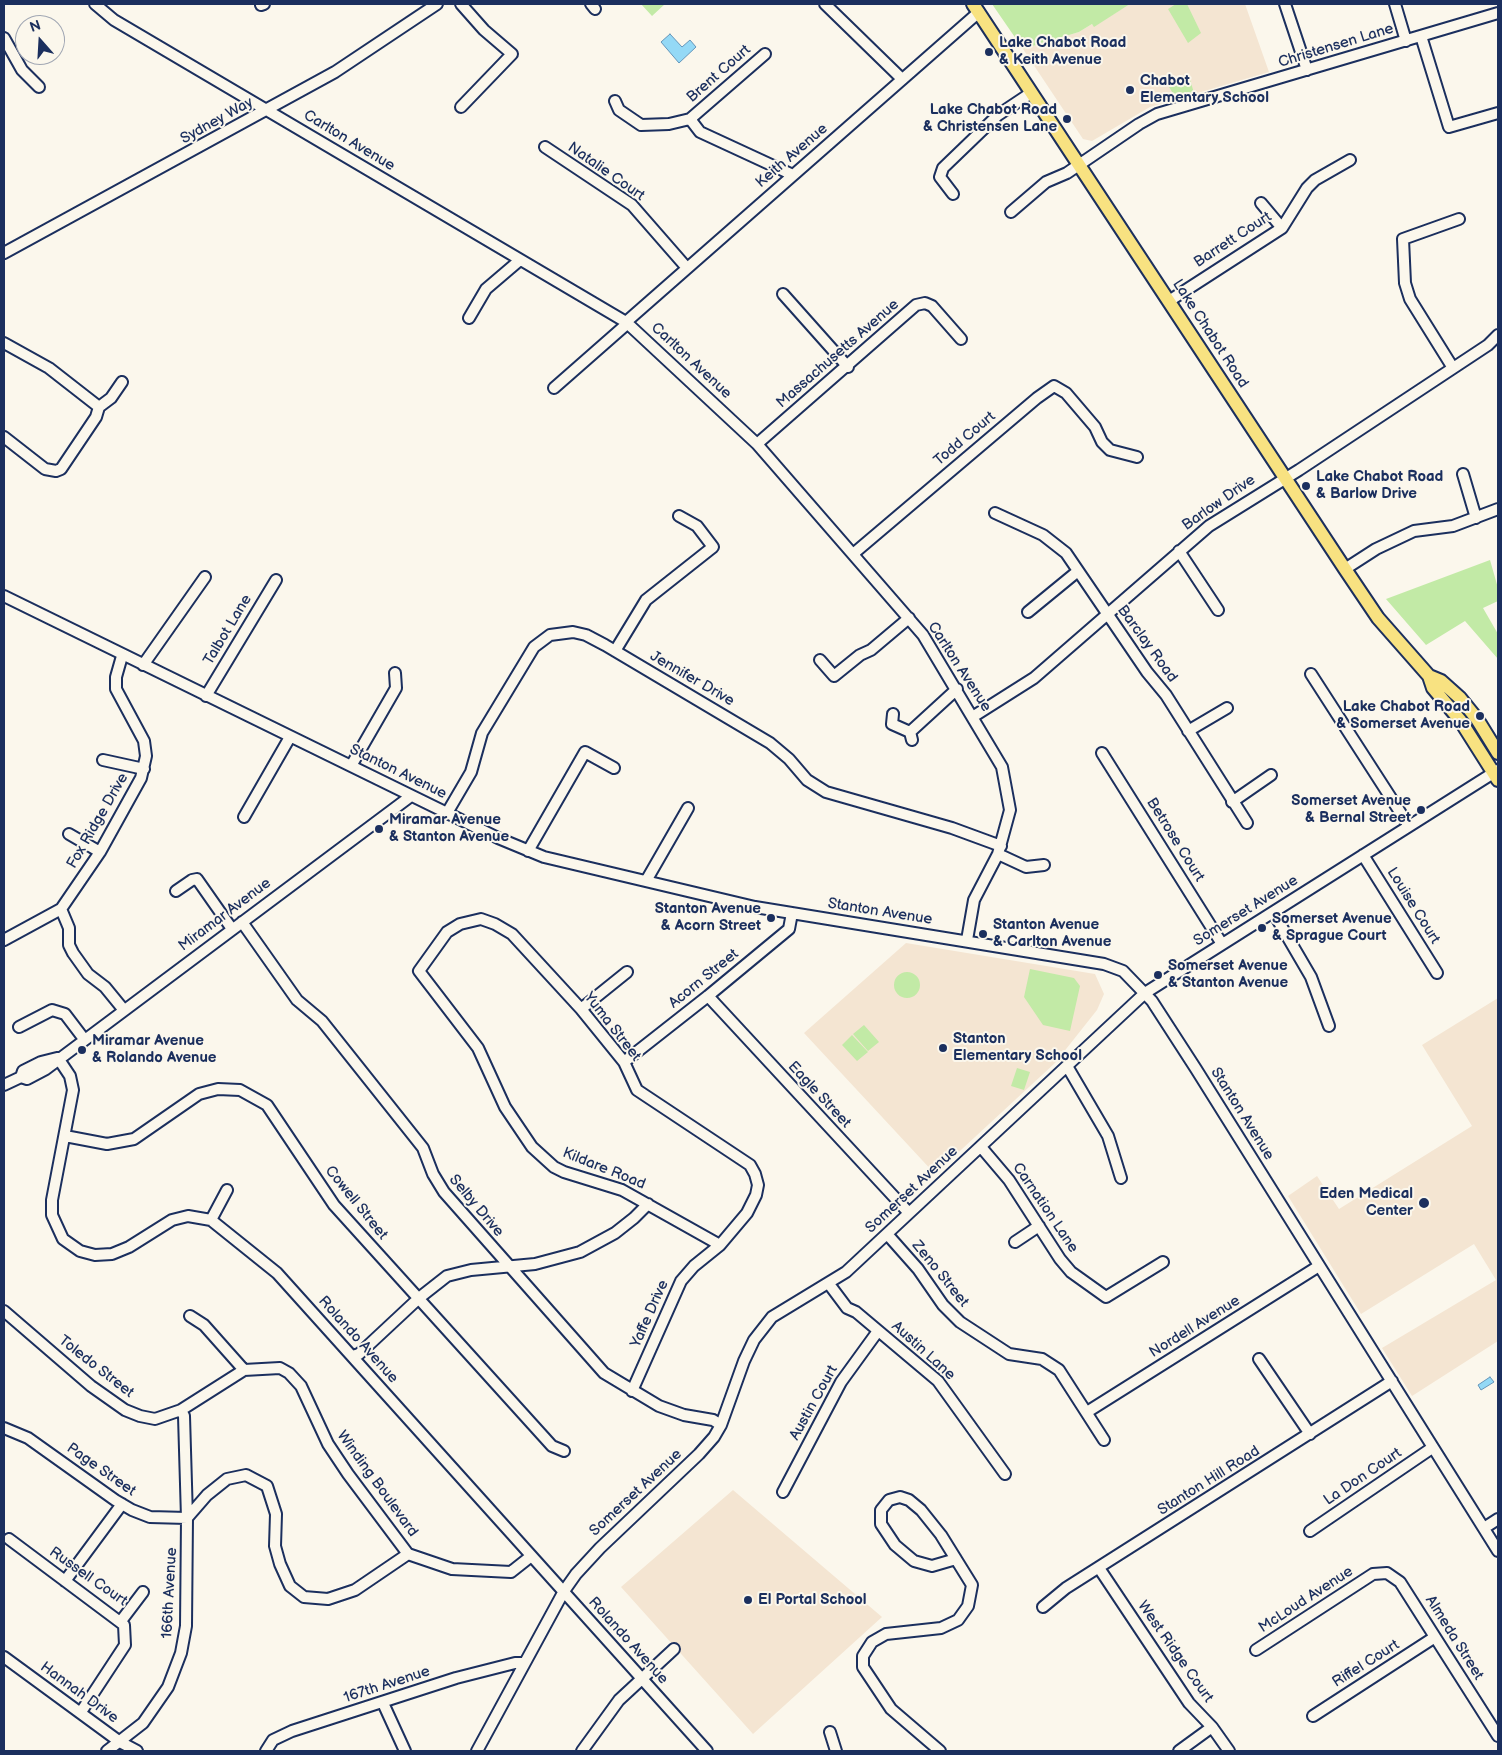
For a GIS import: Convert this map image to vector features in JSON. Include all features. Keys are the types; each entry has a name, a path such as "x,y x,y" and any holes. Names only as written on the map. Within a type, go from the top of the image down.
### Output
{"main road":[{"name":"Lake Chabot Road","path":"976,8 1378,618 1429,676 1434,688 1460,720 1497,774"},
{"name":"Lake Chabot Road","path":"1429,676 1441,681 1460,698 1482,726 1498,754"}],"street":[{"name":"Carlton Avenue","path":"94,4 114,20 627,322 757,444 923,635 974,716 1002,767 1010,810 1000,850 974,900 967,940"},
{"name":"Sydney Way","path":"4,253 267,110 375,47 437,4"},
{"path":"461,4 484,30 512,54 461,106"},
{"path":"824,4 902,79"},
{"path":"1285,4 1307,70"},
{"path":"1395,4 1406,40"},
{"name":"Keith Avenue","path":"554,388 902,79 976,8"},
{"name":"Christensen Lane","path":"1011,212 1046,182 1067,172 1157,114 1498,13"},
{"path":"1421,36 1449,127 1498,113"},
{"path":"4,38 22,70 39,87"},
{"name":"Brent Court","path":"615,101 619,110 641,125 670,124 690,119 765,54"},
{"path":"953,194 940,177 943,168 998,115 1032,93"},
{"path":"690,119 700,132 793,175"},
{"name":"Natalie Court","path":"545,147 632,205 687,268"},
{"name":"Barrett Court","path":"1169,301 1282,228 1311,184 1325,173 1350,160"},
{"path":"1261,204 1282,228"},
{"path":"1453,368 1410,299 1405,283 1403,239 1459,219"},
{"path":"469,318 486,289 520,260"},
{"path":"783,294 848,367"},
{"name":"Massachusetts Avenue","path":"757,444 848,367 916,305 925,303 932,306 961,339"},
{"name":"Barlow Drive","path":"974,716 1034,678 1209,526 1488,345 1498,335"},
{"path":"4,343 49,368 99,407"},
{"path":"4,437 45,469 56,471 66,465 96,417 99,407 111,398 122,382"},
{"name":"Todd Court","path":"853,554 1037,398 1054,386 1066,393 1095,427 1102,442 1110,450 1136,457"},
{"path":"1463,474 1476,518"},
{"path":"1345,569 1376,549 1414,531 1453,526 1498,509"},
{"name":"Barclay Road","path":"994,512 1043,535 1066,553 1147,672 1166,695 1247,823"},
{"path":"615,651 646,600 712,547 697,526 679,516"},
{"path":"1179,551 1218,610"},
{"path":"1028,612 1078,571"},
{"path":"143,665 206,577"},
{"name":"Talbot Lane","path":"206,696 276,580"},
{"name":"Stanton Avenue","path":"4,596 122,656 528,851 646,882 792,913 967,940 1113,966 1123,971 1145,993 1196,1069 1498,1551"},
{"path":"820,660 834,676 860,655 871,650 909,618"},
{"name":"Jennifer Drive","path":"448,813 471,772 482,734 539,642 556,633 573,632 586,635 615,651 770,743 807,780 826,792 952,828 1000,850 1026,867 1044,864"},
{"name":"Fox Ridge Drive","path":"4,940 61,909 100,852 138,786 146,756 144,741 116,689 116,677 122,656"},
{"path":"351,766 396,688 395,673"},
{"path":"1311,674 1409,826"},
{"path":"893,714 892,724 911,736 957,690"},
{"path":"1188,731 1227,708"},
{"path":"244,817 290,737"},
{"path":"528,851 585,752 614,768"},
{"name":"Betrose Court","path":"1102,753 1222,944"},
{"path":"103,760 144,769"},
{"name":"Somerset Avenue","path":"477,1751 524,1663 576,1574 600,1548 699,1454 721,1425 744,1361 761,1329 778,1312 829,1284 846,1272 1145,993 1362,855 1497,774"},
{"path":"1232,802 1271,775"},
{"name":"Miramar Avenue","path":"4,1085 21,1077 27,1079 46,1069 58,1058 411,796"},
{"path":"646,882 688,808"},
{"path":"69,834 100,852"},
{"name":"Louise Court","path":"1362,855 1437,973"},
{"path":"176,891 192,880 198,879 232,929"},
{"path":"61,909 69,928 69,945 73,953 88,974 105,987 123,1010"},
{"path":"1273,912 1311,977 1329,1026"},
{"name":"Acorn Street","path":"624,1062 708,996 788,929 792,913"},
{"name":"Yuma Street","path":"419,971 447,932 460,924 481,919 495,924 512,934 580,1009 624,1062 637,1090 750,1165 758,1185 756,1195 747,1213"},
{"name":"Selby Drive","path":"242,922 297,1000 322,1021 422,1148 432,1174 444,1192 604,1372 632,1391 672,1412 713,1420 721,1425"},
{"name":"Kildare Road","path":"419,971 478,1048 505,1107 540,1156 564,1172 622,1190 720,1245"},
{"path":"580,1009 627,972"},
{"name":"Eagle Street","path":"708,996 909,1213"},
{"path":"19,1027 52,1010 65,1014 84,1039"},
{"path":"58,1058 70,1076 73,1090 52,1200 52,1215 63,1239 80,1251 95,1255 112,1254 129,1247 172,1220 188,1216 211,1220 227,1190"},
{"path":"1067,1066 1108,1136 1121,1178"},
{"name":"Cowell Street","path":"65,1136 108,1144 134,1139 199,1094 218,1089 240,1090 267,1105 334,1205 552,1446 564,1451"},
{"name":"Carnation Lane","path":"980,1147 1009,1180 1065,1265 1106,1297 1163,1262"},
{"path":"352,1356 359,1354 419,1298 452,1273 535,1264 580,1252 616,1233 648,1204"},
{"name":"Yaffe Drive","path":"632,1391 681,1282 694,1266 720,1245 747,1213"},
{"name":"Rolando Avenue","path":"211,1220 277,1273 530,1557 564,1592 707,1751"},
{"path":"1014,1242 1039,1226"},
{"name":"Zeno Street","path":"887,1234 918,1268 943,1305 971,1331 1010,1354 1042,1359 1064,1375 1104,1440"},
{"name":"Nordell Avenue","path":"1087,1412 1319,1266"},
{"name":"Austin Lane","path":"829,1284 843,1304 938,1380 1005,1474"},
{"name":"Toledo Street","path":"4,1311 91,1386 125,1410 155,1419 180,1410"},
{"path":"190,1316 204,1325 244,1370"},
{"name":"Austin Court","path":"782,1492 841,1382 878,1331"},
{"path":"1259,1359 1310,1434"},
{"name":"Winding Boulevard","path":"180,1410 244,1370 280,1368 296,1379 328,1444 408,1554 452,1568 511,1572 530,1557"},
{"name":"Stanton Hill Road","path":"1043,1608 1066,1588 1392,1381"},
{"name":"166th Avenue","path":"107,1751 142,1723 168,1687 181,1653 186,1626 187,1518 184,1416 180,1410"},
{"name":"Page Street","path":"4,1428 28,1438 122,1504 150,1517 187,1518"},
{"name":"La Don Court","path":"1310,1531 1432,1448"},
{"path":"187,1518 207,1495 227,1479 246,1475 267,1486 276,1514 275,1546 280,1564 290,1586 304,1597 328,1599 355,1590 408,1554"},
{"path":"933,1749 891,1709 863,1667 863,1656 872,1642 886,1634 941,1628 958,1620 968,1606 972,1584 941,1535 921,1510 909,1500 900,1497 889,1500 881,1510 881,1524 895,1545 914,1561 932,1566 956,1559"},
{"path":"65,1581 122,1504"},
{"path":"1484,1528 1498,1519"},
{"name":"Russell Court","path":"9,1539 121,1621 143,1592"},
{"name":"West Ridge Court","path":"1100,1568 1189,1703 1212,1727 1229,1751"},
{"name":"Almeda Street","path":"1372,1574 1387,1573 1400,1582 1498,1736"},
{"name":"McLoud Avenue","path":"1256,1650 1372,1574"},
{"path":"81,1712 125,1645 126,1634 121,1621"},
{"name":"Riffel Court","path":"1313,1716 1435,1637"},
{"path":"582,1751 610,1711 674,1649"},
{"name":"Hannah Drive","path":"4,1656 120,1742 138,1751"},
{"name":"167th Avenue","path":"266,1751 272,1740 292,1731 456,1678 515,1662 524,1663"},
{"path":"383,1703 405,1751"},
{"path":"1178,1751 1212,1727"},
{"path":"830,1732 836,1751"}],"shaded area":[{"name":"Chabot Elementary School","path":"1130,4 1245,4 1269,72 1150,107 1092,141 1083,139 1023,49 1079,32 1092,24 1094,26"},
{"name":"Stanton Elementary School","path":"906,943 1095,974 1104,994 1097,1010 1055,1063 935,1174 804,1033"},
{"name":"Eden Medical Center","path":"1498,998 1498,1341 1412,1396 1382,1348 1496,1280 1474,1244 1361,1314 1288,1196 1317,1176 1339,1209 1472,1126 1422,1045"},
{"name":"El Portal School","path":"733,1490 882,1617 753,1734 621,1587"}],"green space":[{"path":"641,4 665,4 652,16"},
{"path":"992,4 1130,4 1094,27 1092,24 1079,32 1023,49"},
{"path":"1176,4 1187,4 1201,33 1188,43 1168,9"},
{"path":"1189,76 1194,93 1176,98 1169,87"},
{"path":"1490,560 1498,588 1498,601 1483,608 1498,634 1498,659 1465,621 1426,645 1386,599"},
{"path":"1030,969 1074,978 1080,986 1070,1031 1043,1025 1024,997"},
{"path":"907,972 916,976 920,985 916,994 907,998 898,994 894,985 898,976"},
{"path":"864,1025 879,1042 868,1051 853,1034"},
{"path":"852,1035 868,1052 857,1061 842,1045"},
{"path":"1017,1068 1030,1072 1024,1090 1011,1086"}],"water":[{"path":"670,34 682,47 690,40 696,47 679,63 661,42"},
{"path":"1490,1377 1494,1382 1481,1390 1478,1385"}],"place":[{"name":"Lake Chabot Road & Keith Avenue","path":"989,52"},
{"name":"Chabot Elementary School","path":"1130,90"},
{"name":"Lake Chabot Road & Christensen Lane","path":"1067,119"},
{"name":"Lake Chabot Road & Barlow Drive","path":"1306,486"},
{"name":"Lake Chabot Road & Somerset Avenue","path":"1480,716"},
{"name":"Somerset Avenue & Bernal Street","path":"1421,810"},
{"name":"Miramar Avenue & Stanton Avenue","path":"379,829"},
{"name":"Stanton Avenue & Acorn Street","path":"771,918"},
{"name":"Somerset Avenue & Sprague Court","path":"1262,928"},
{"name":"Stanton Avenue & Carlton Avenue","path":"983,934"},
{"name":"Somerset Avenue & Stanton Avenue","path":"1158,975"},
{"name":"Stanton Elementary School","path":"943,1048"},
{"name":"Miramar Avenue & Rolando Avenue","path":"82,1050"},
{"name":"Eden Medical Center","path":"1424,1203"},
{"name":"El Portal School","path":"748,1600"}]}
